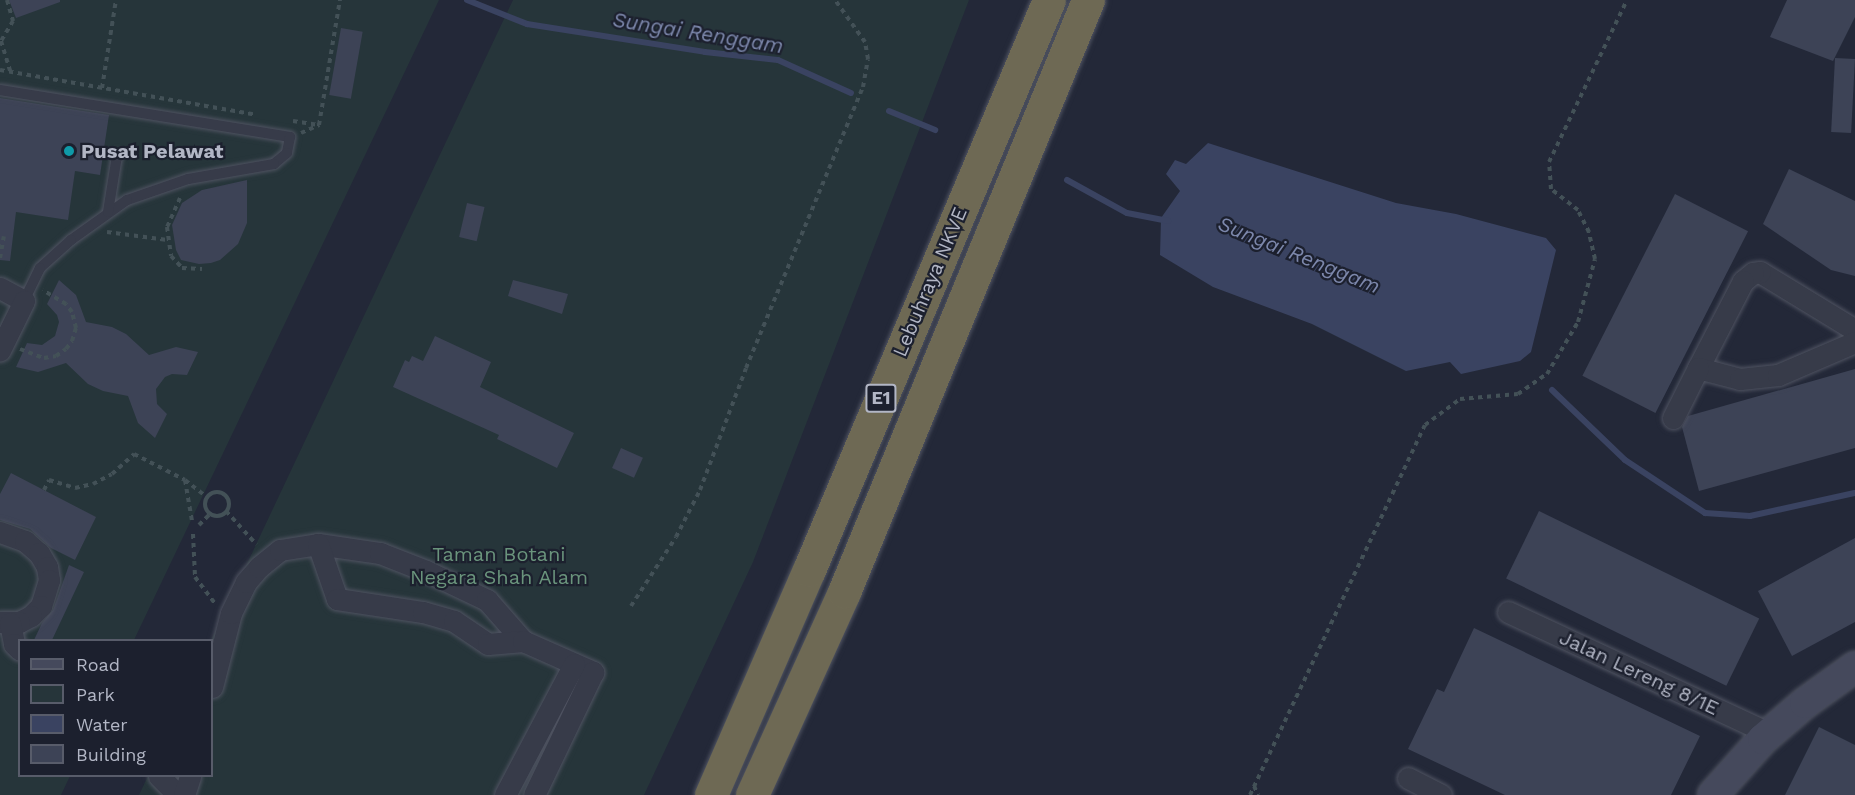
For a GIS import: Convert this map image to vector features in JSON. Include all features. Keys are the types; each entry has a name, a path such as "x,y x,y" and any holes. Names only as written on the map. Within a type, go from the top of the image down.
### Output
{"highway":[{"name":"Lebuhraya NKVE","path":"711,795 809,570 1049,0"},
{"name":"Lebuhraya NKVE","path":"752,795 848,581 1088,0"}],"street":[{"path":"1673,418 1743,280 1753,273 1760,272 1855,330"},
{"path":"0,288 28,293 2,345"},
{"path":"1698,368 1740,379 1778,375 1855,342"},
{"path":"0,532 25,542 39,553 47,567 49,580 41,606 31,616 5,622 18,648"},
{"path":"318,544 337,599 423,612 454,621 488,644 523,641"},
{"path":"213,683 231,613 246,582 269,558 280,550 318,544 380,553 426,571 487,600 523,641 592,672 534,795"},
{"name":"Jalan Lereng 8/1E","path":"1509,612 1769,733"},
{"path":"505,795 574,664"},
{"path":"1713,795 1769,733 1805,703 1855,667"},
{"path":"160,777 178,795"},
{"path":"184,795 190,777"},
{"path":"1408,778 1442,795"}],"lane":[{"path":"0,90 290,137 286,153 274,164 188,179 127,200 86,229 40,268 28,293"},
{"path":"108,212 117,156"}],"path":[{"path":"7,0 13,21 2,41 10,71"},
{"path":"99,105 116,0"},
{"path":"319,125 340,0"},
{"path":"631,606 676,537 700,490 746,368 863,87 868,59 865,42 835,0"},
{"path":"1250,795 1425,425 1460,399 1518,394 1547,374 1578,322 1595,259 1589,232 1578,210 1551,189 1550,162 1627,0"},
{"path":"0,70 262,115"},
{"path":"285,119 319,125"},
{"path":"290,137 319,125"},
{"path":"184,194 178,200 170,216 167,240 171,256 177,266 202,269"},
{"path":"86,229 167,240"},
{"path":"0,258 4,236"},
{"path":"2,345 44,358 56,356 72,341 76,328 72,312 66,304 28,293"},
{"path":"44,490 50,480 75,488 93,484 112,474 134,454 185,480 207,497"},
{"path":"185,480 192,521"},
{"path":"207,497 217,492 222,493 228,501 226,512"},
{"path":"207,497 206,507 210,514 217,516 226,512"},
{"path":"226,512 269,558"},
{"path":"199,525 210,514"},
{"path":"193,534 195,577 212,603 231,613"},
{"path":"1254,786 1258,795"}],"green space":[{"path":"0,0 439,0 134,639 18,639 18,777 70,777 61,795 0,795"},
{"name":"Taman Botani Negara Shah Alam","path":"513,0 969,0 753,562 644,795 139,795 148,777 213,777 211,639"}],"water":[{"path":"1208,143 1396,203 1456,214 1546,238 1556,250 1531,352 1520,361 1461,374 1450,362 1406,371 1312,324 1213,287 1160,255 1161,218 1180,191 1166,174 1175,160 1186,164"}],"building":[{"path":"9,0 60,0 60,2 16,18"},
{"path":"1787,0 1855,0 1855,17 1833,61 1770,37"},
{"path":"341,28 363,32 351,99 329,95"},
{"path":"1835,58 1855,59 1851,133 1831,132"},
{"name":"Pusat Pelawat","path":"0,98 109,115 100,175 75,171 68,220 16,212 10,261 0,260"},
{"path":"1789,169 1855,201 1855,276 1831,270 1763,224"},
{"path":"247,180 247,223 238,244 220,260 211,263 199,264 181,260 176,250 172,225 182,203 202,190"},
{"path":"1675,194 1748,231 1655,413 1582,376"},
{"path":"467,203 485,207 477,241 459,237"},
{"path":"59,280 76,295 86,322 112,327 126,334 149,355 176,347 198,352 187,375 172,374 165,377 156,389 157,404 167,414 155,438 138,423 128,396 103,391 88,384 66,363 38,372 16,367 27,343 42,345 55,336 59,322 57,315 47,304"},
{"path":"513,280 568,294 562,314 508,296"},
{"path":"435,336 491,362 480,387 574,433 557,468 497,439 499,435 393,387 405,360 409,362 412,356 423,361"},
{"path":"1855,369 1855,448 1699,491 1682,427 1688,416"},
{"path":"621,448 643,458 634,478 612,468"},
{"path":"11,473 96,517 75,560 51,548 30,529 0,520 0,494"},
{"path":"1539,511 1759,618 1726,686 1506,578"},
{"path":"1855,538 1855,622 1792,656 1758,591"},
{"path":"69,565 84,572 52,639 34,639 42,623 53,610"},
{"path":"1474,628 1700,736 1671,795 1505,795 1408,749 1437,689 1444,692"},
{"path":"1819,727 1855,745 1855,795 1785,795"}],"waterway":[{"name":"Sungai Renggam","path":"467,0 527,24 705,52 778,60 851,93"},
{"name":"Sungai Renggam","path":"889,111 935,130"},
{"name":"Sungai Renggam","path":"1067,180 1127,213 1168,221"},
{"name":"Sungai Renggam","path":"1552,390 1625,460 1705,513 1750,516 1855,493"}],"place":[{"name":"Pusat Pelawat","path":"69,151"}]}
